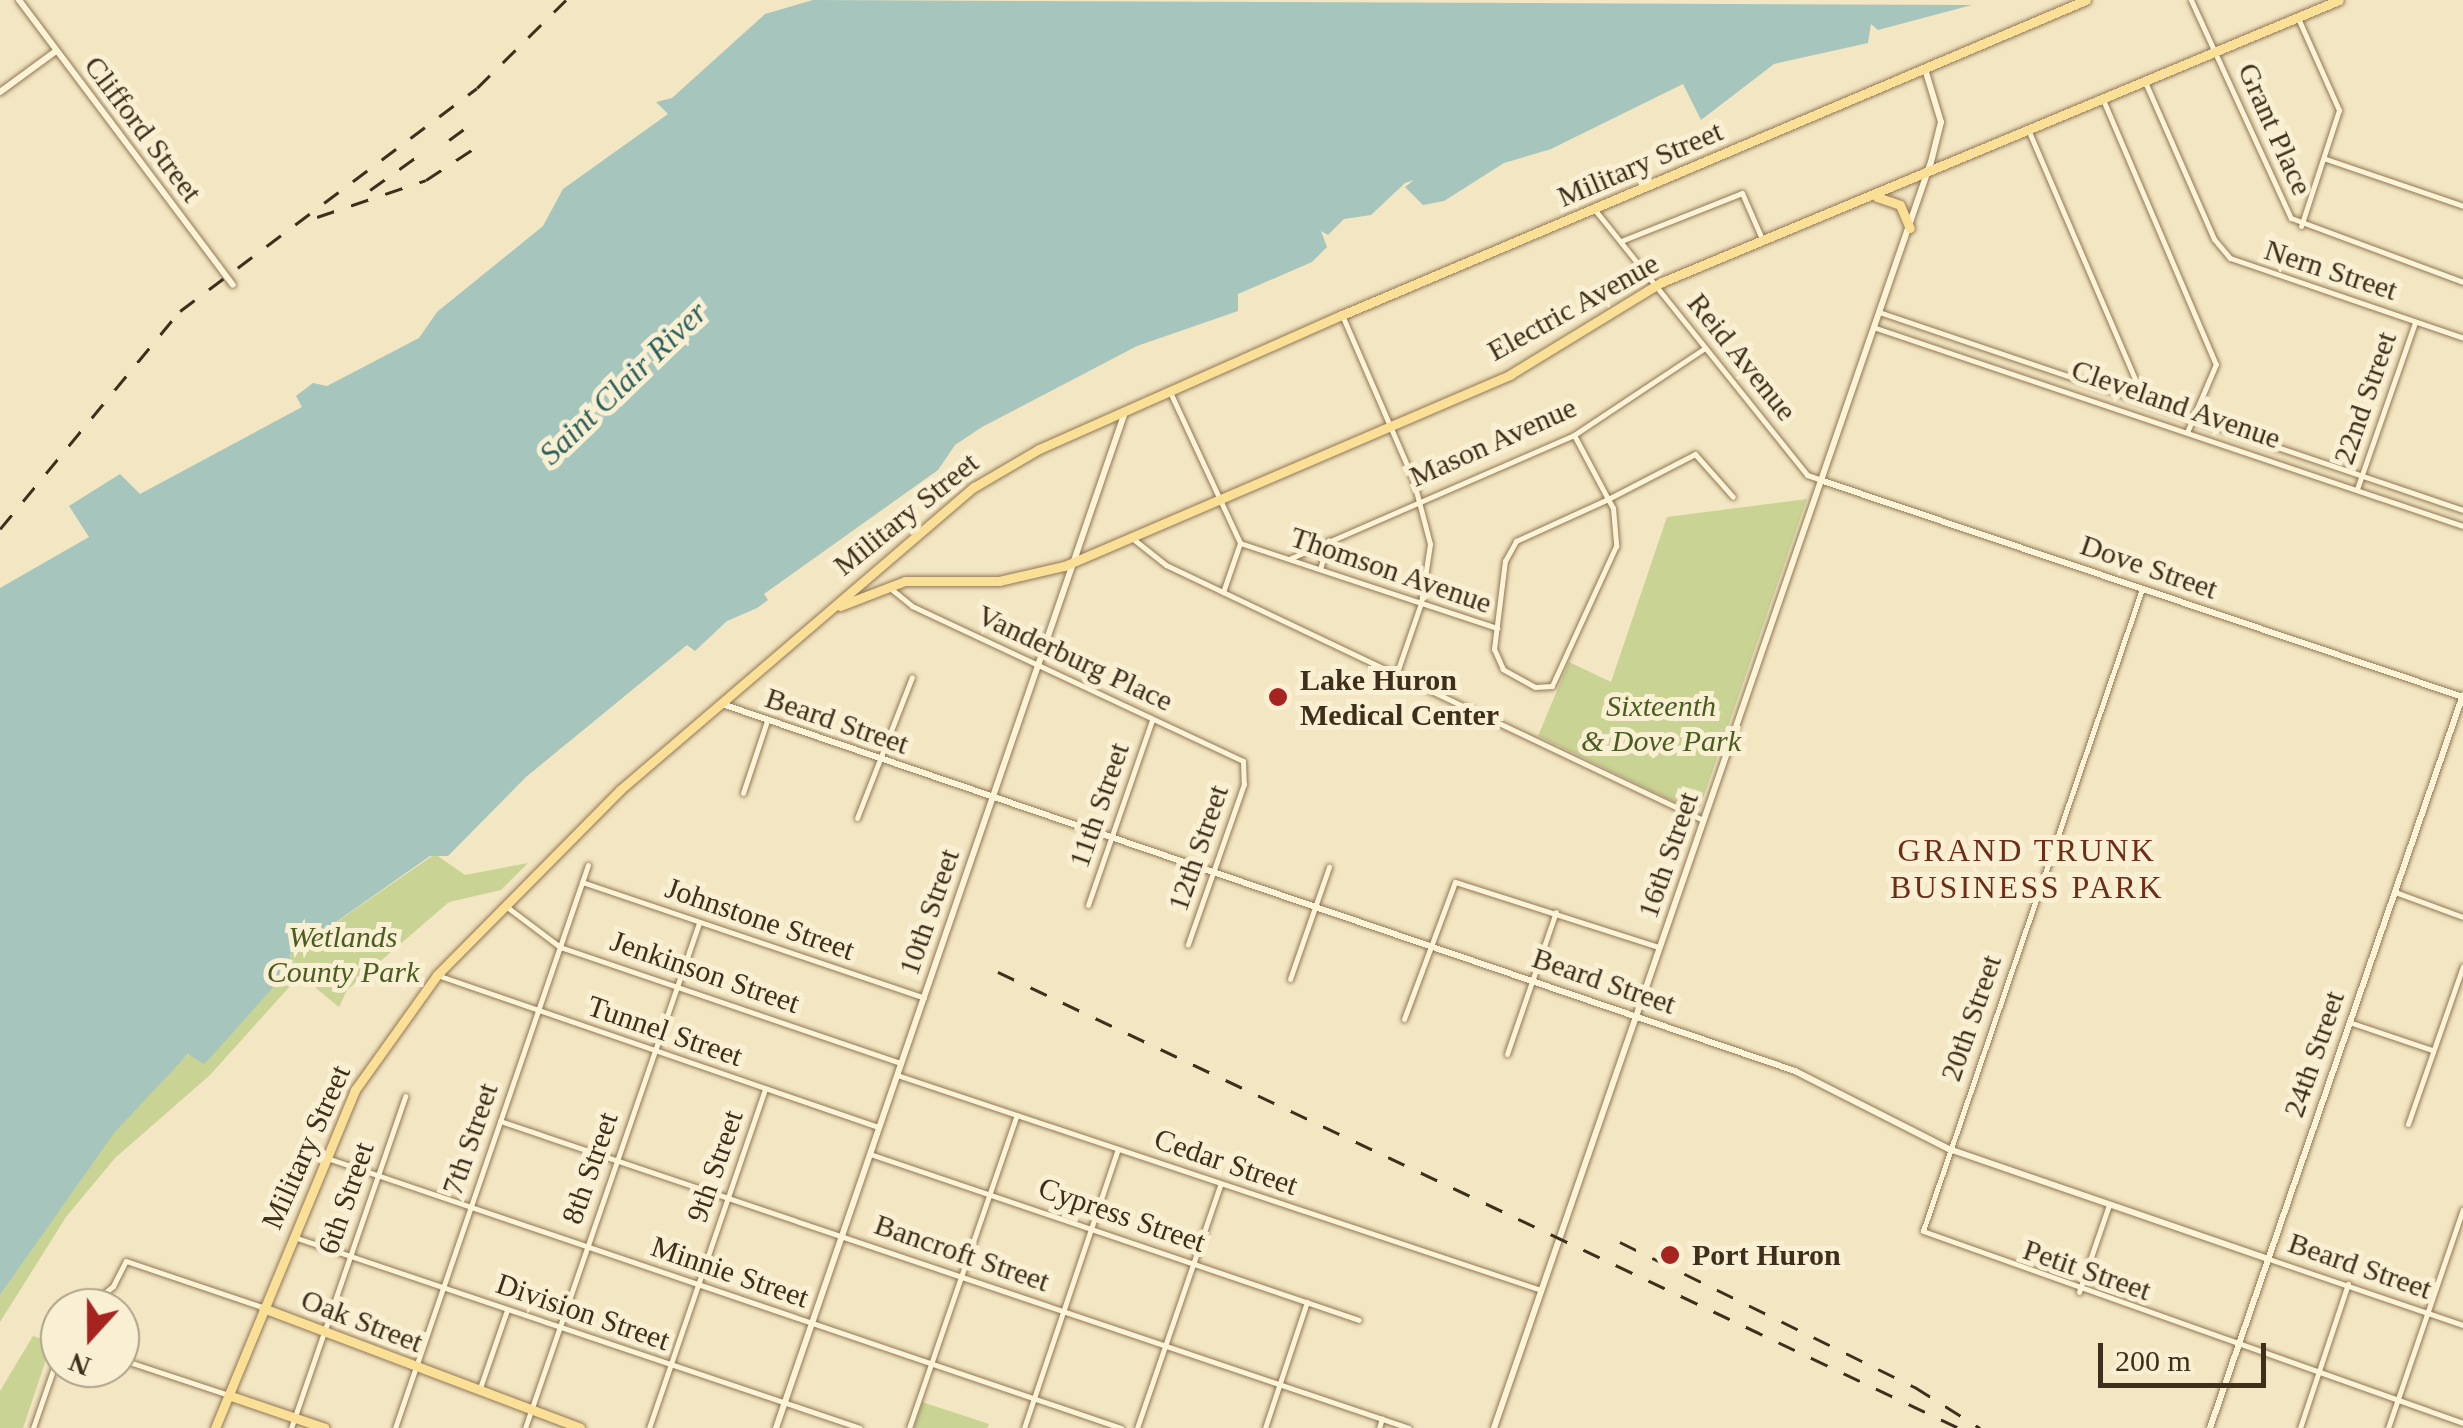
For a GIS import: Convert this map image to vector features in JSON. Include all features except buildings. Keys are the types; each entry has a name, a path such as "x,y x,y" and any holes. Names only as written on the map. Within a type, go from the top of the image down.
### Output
{"main road":[{"name":"Military Street","path":"215,1428 325,1156 364,1072 437,975 720,704 883,562 998,471 1342,315 2086,0"},
{"name":"Electric Avenue","path":"824,615 886,586 1016,580 1075,561 1537,361 1656,286 2030,134 2338,0"},
{"path":"1874,197 1900,205 1910,228"},
{"path":"883,562 886,586"},
{"name":"Oak Street","path":"263,1308 478,1393 580,1428"},
{"path":"228,1395 293,1423 325,1428"}],"street":[{"name":"Clifford Street","path":"19,0 232,285"},
{"name":"Grant Place","path":"2191,0 2286,211 2301,226 2463,282"},
{"path":"2298,18 2339,110 2301,226"},
{"path":"0,92 56,51"},
{"name":"16th Street","path":"1494,1428 1910,228 1941,122 1925,69"},
{"name":"Nern Street","path":"2146,84 2217,246 2240,263 2463,338"},
{"path":"2104,102 2216,364 2198,419 2187,431"},
{"path":"2030,134 2145,402"},
{"path":"2326,159 2463,206"},
{"path":"1620,241 1742,193 1763,242"},
{"name":"Reid Avenue","path":"1595,210 1807,475 1820,480"},
{"name":"Cleveland Avenue","path":"1879,312 2463,510"},
{"path":"1342,315 1418,501 1430,544 1421,603 1396,675"},
{"name":"22nd Street","path":"2357,489 2415,322"},
{"name":"Cleveland Avenue","path":"1873,327 2463,526"},
{"name":"Mason Avenue","path":"1290,559 1574,435 1705,348"},
{"path":"1170,392 1240,543 1224,592"},
{"name":"10th Street","path":"776,1428 1126,411"},
{"path":"1574,435 1608,499"},
{"path":"1497,628 1511,546 1695,454 1733,497"},
{"name":"Dove Street","path":"1820,480 2463,696"},
{"name":"Thomson Avenue","path":"1240,543 1497,628 1499,664 1549,690 1614,556 1618,526 1608,499"},
{"path":"1131,535 1138,548 1224,592 1704,820"},
{"path":"1320,569 1329,540"},
{"name":"Vanderburg Place","path":"886,586 903,602 1247,766"},
{"name":"20th Street","path":"1926,1234 1949,1148 2142,589"},
{"path":"858,818 877,759 912,678"},
{"name":"24th Street","path":"2210,1428 2235,1346 2463,696"},
{"name":"Beard Street","path":"720,704 1636,1015 1822,1082 1949,1148 2463,1324"},
{"name":"11th Street","path":"1088,905 1152,720"},
{"path":"743,794 768,721"},
{"name":"12th Street","path":"1188,944 1247,766"},
{"name":"7th Street","path":"395,1428 588,865"},
{"path":"1290,978 1329,868"},
{"path":"1404,1019 1459,881 1660,948"},
{"name":"Johnstone Street","path":"582,882 924,998"},
{"path":"2395,892 2463,917"},
{"name":"Jenkinson Street","path":"506,905 560,946 901,1064"},
{"path":"1507,1054 1556,912"},
{"name":"8th Street","path":"525,1428 699,923"},
{"path":"2408,1124 2463,966"},
{"name":"Tunnel Street","path":"437,975 879,1127"},
{"path":"2349,1022 2432,1050"},
{"name":"Cedar Street","path":"897,1075 1541,1290"},
{"name":"9th Street","path":"649,1428 765,1089"},
{"name":"6th Street","path":"293,1423 405,1096"},
{"path":"909,1428 1017,1115"},
{"name":"Bancroft Street","path":"500,1120 1410,1428"},
{"path":"1024,1428 1118,1150"},
{"name":"Cypress Street","path":"870,1154 1359,1320"},
{"name":"Minnie Street","path":"325,1156 1122,1428"},
{"path":"1137,1428 1220,1185"},
{"path":"2079,1292 2109,1204"},
{"path":"2388,1428 2463,1209"},
{"name":"Petit Street","path":"1926,1234 2079,1292 2463,1423"},
{"name":"Division Street","path":"292,1236 860,1428"},
{"name":"Oak Street","path":"111,1288 126,1261 263,1308"},
{"path":"2300,1428 2348,1284"},
{"path":"1265,1428 1308,1302"},
{"path":"478,1393 507,1310"},
{"path":"140,1366 228,1395"},
{"path":"33,1428 47,1388"},
{"path":"1378,1428 1382,1418"}],"green space":[{"name":"Sixteenth & Dove Park","path":"1807,499 1698,813 1538,736 1569,662 1611,682 1667,517"},
{"name":"Wetlands County Park","path":"435,854 465,875 528,863 501,890 449,902 347,990 339,1007 300,975 210,1075 115,1158 66,1217 0,1322 0,1295 113,1133 170,1071 189,1054 219,1046 294,964 289,955"},
{"path":"33,1336 40,1338 40,1378 23,1428 0,1428 0,1391"},
{"path":"922,1402 989,1424 987,1428 914,1428"}],"water":[{"name":"Saint Clair River","path":"813,0 1972,5 1878,30 1871,24 1868,43 1774,64 1701,120 1683,84 1551,149 1504,163 1444,201 1423,205 1405,187 1414,180 1405,183 1371,215 1344,219 1328,235 1321,231 1327,247 1312,262 1238,294 1238,311 1137,346 982,427 955,445 938,470 764,594 768,600 727,621 695,651 687,645 526,777 448,856 430,856 289,955 294,964 211,1057 204,1064 188,1054 114,1133 0,1295 0,588 89,537 69,506 120,474 140,494 302,407 296,396 313,383 327,386 419,338 437,312 543,226 563,189 668,114 656,102 672,98 765,14"}],"railway":[{"path":"0,529 180,311 477,88 566,0"},
{"path":"449,140 464,129"},
{"path":"317,217 426,180 476,147"},
{"path":"370,190 415,158"},
{"path":"998,972 1959,1428"},
{"path":"1620,1242 1915,1387 1980,1428"}],"place":[{"name":"Lake Huron Medical Center","path":"1278,697"},
{"name":"Port Huron","path":"1670,1255"}],"district":[{"name":"GRAND TRUNK BUSINESS PARK","path":"2027,870"}]}
